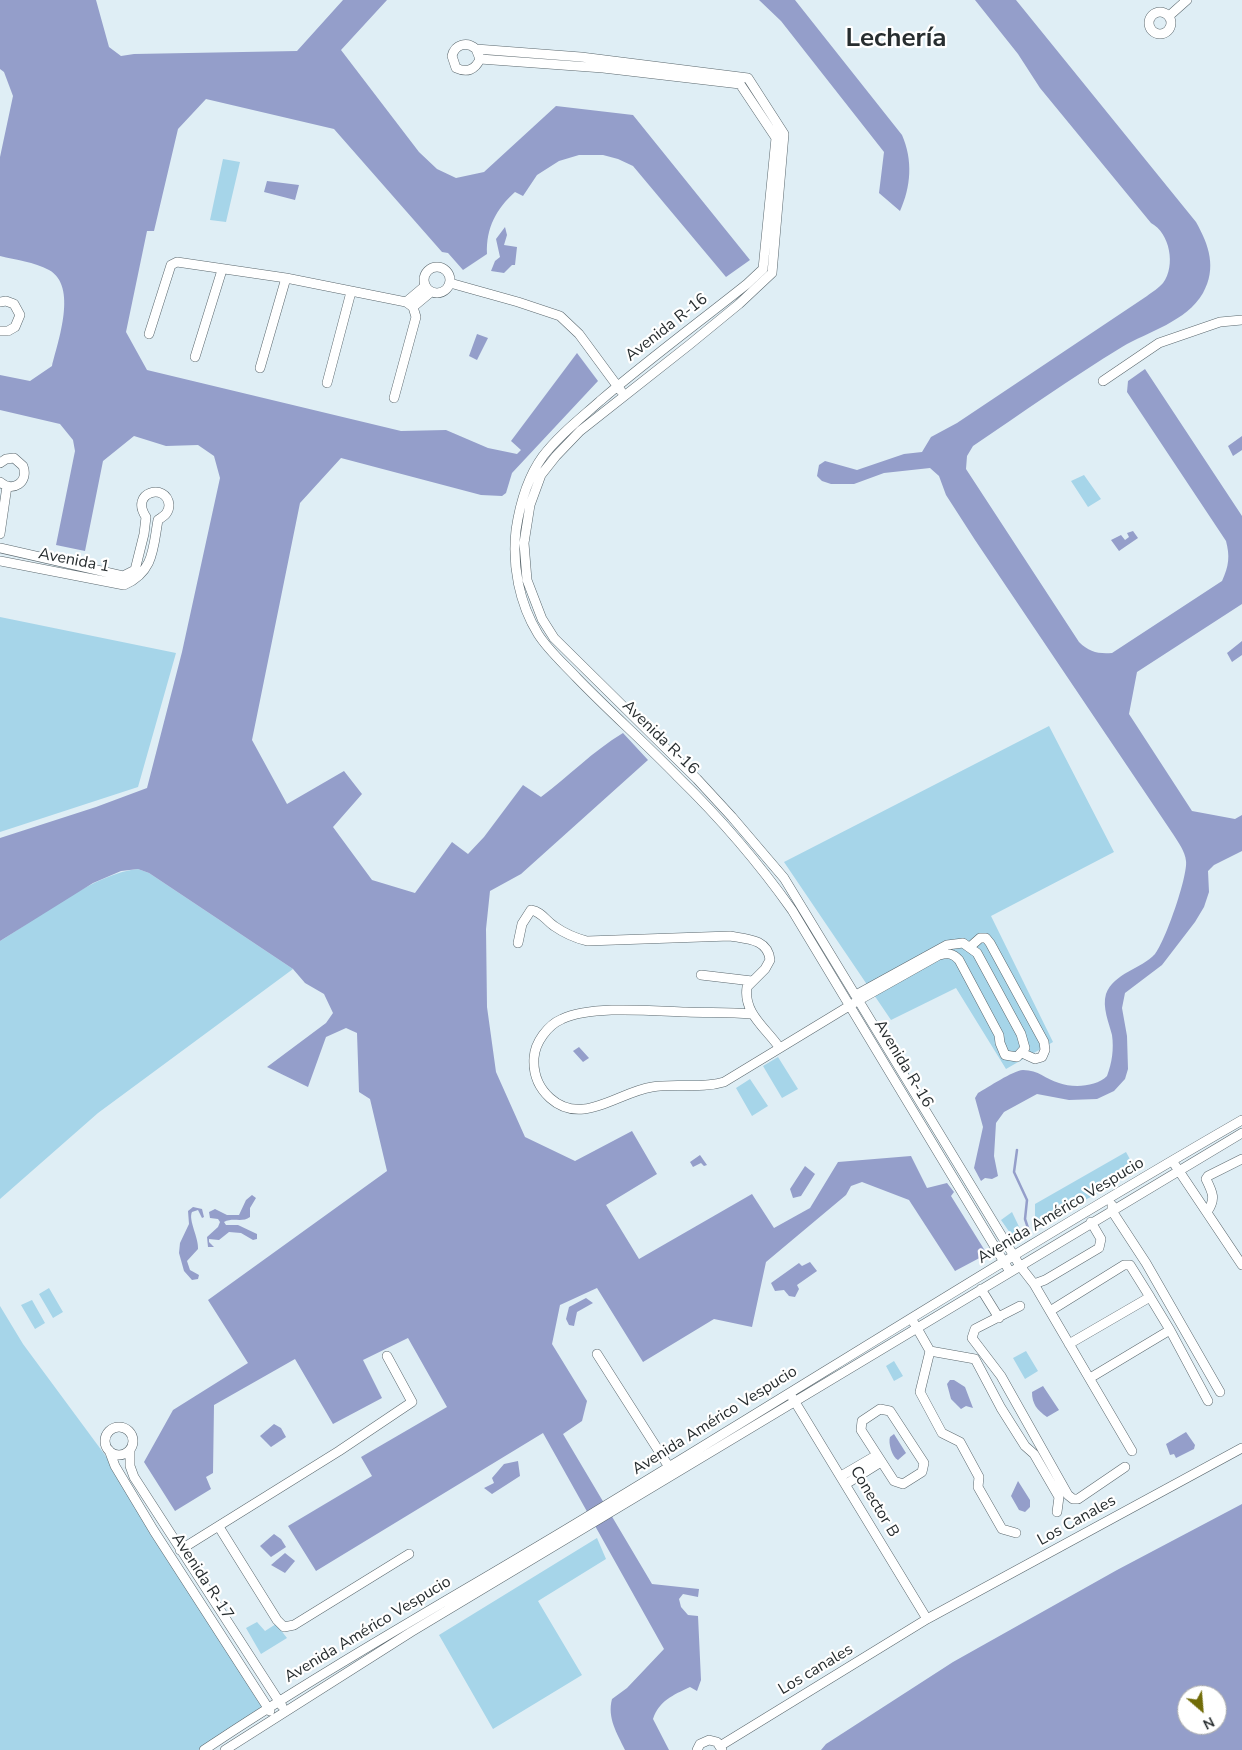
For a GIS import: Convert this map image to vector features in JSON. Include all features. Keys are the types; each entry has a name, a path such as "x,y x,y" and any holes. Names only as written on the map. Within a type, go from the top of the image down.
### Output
{"street":[{"path":"1169,16 1187,0"},
{"path":"480,59 474,68 466,71 456,68 452,62 452,56 456,47 462,44 470,45 476,49 634,68"},
{"path":"476,49 480,59"},
{"path":"480,59 634,68 748,78 784,134 768,271"},
{"path":"149,334 174,263 286,278 410,304"},
{"path":"428,289 426,274 435,268 446,272 450,283"},
{"path":"195,357 222,270"},
{"name":"Avenida R-16","path":"768,271 747,284 617,387 557,441 534,471 524,492 514,550 516,572 524,604 533,624 546,645 598,700 691,790 753,857 792,910 1010,1272"},
{"name":"Avenida R-16","path":"768,271 750,295 580,431 541,475 530,505 524,544 527,580 539,613 554,638 652,733 761,849 798,899 1020,1266 1034,1284 1132,1451"},
{"path":"260,368 286,278"},
{"path":"450,283 560,316 579,334 623,395"},
{"path":"428,289 440,293 450,283"},
{"path":"410,304 428,289"},
{"path":"327,384 351,292"},
{"path":"0,302 6,301 14,304 20,315 15,327 8,331 0,330"},
{"path":"394,398 416,317 410,304"},
{"path":"1103,381 1159,343 1220,322 1242,320"},
{"path":"0,463 6,459 14,458 24,466 25,474 22,481 16,486 4,484 0,534"},
{"name":"Avenida 1","path":"0,548 111,574 129,574 135,570 138,561 146,517 141,511 141,503 144,496 151,492 158,492 165,495 169,502 169,509 165,516 158,520 148,565 143,573 124,585 0,561"},
{"path":"146,517 158,520"},
{"path":"59,573 62,562"},
{"path":"546,645 554,638"},
{"path":"518,943 522,924 531,910 538,911 553,926 574,938 587,940 730,936 754,940 766,948 770,960 765,969 752,981 746,994 751,1014 779,1047"},
{"path":"971,946 980,938 986,938 990,943 1044,1042 1045,1050 1042,1057 1035,1059 1022,1053"},
{"path":"751,1014 594,1012 560,1019 546,1031 535,1049 536,1081 542,1091 564,1108 573,1110 588,1110 636,1090 670,1085 714,1085 724,1082 850,1005 857,998 947,945 956,942 971,946 977,952 1021,1034 1025,1048 1022,1053 1011,1057 1002,1050 1000,1035 959,960 954,955 947,953 939,955 857,998"},
{"path":"701,975 752,981"},
{"path":"876,1049 886,1043"},
{"name":"Avenida Américo Vespucio","path":"224,1750 586,1523 614,1500 1004,1262 1242,1120"},
{"name":"Avenida Américo Vespucio","path":"204,1750 405,1623 586,1523 618,1509 1091,1222 1242,1133"},
{"path":"1207,1212 1213,1203 1214,1196 1206,1180 1208,1176 1242,1159"},
{"path":"1172,1161 1242,1265"},
{"path":"1113,1197 1112,1211 1146,1263 1220,1392"},
{"path":"1034,1284 1045,1280 1099,1248 1101,1239 1091,1222"},
{"path":"1050,1311 1124,1265 1130,1265 1170,1330 1208,1401"},
{"path":"982,1289 999,1318"},
{"path":"1069,1344 1150,1297"},
{"path":"1020,1306 975,1329 972,1338 1001,1376 1068,1495 1072,1499 1078,1498 1125,1467"},
{"path":"912,1319 930,1351 920,1392 942,1433 960,1442 979,1477 978,1487 1002,1529 1016,1533"},
{"path":"1090,1378 1170,1330"},
{"path":"930,1351 975,1359 1001,1408 1025,1446 1034,1454 1059,1497 1057,1512"},
{"path":"598,1354 669,1467"},
{"path":"180,1550 339,1451 412,1402 387,1356"},
{"name":"Conector B","path":"790,1393 927,1619"},
{"path":"880,1409 890,1411 924,1463 922,1472 903,1484 894,1481 879,1459 861,1430 862,1420 880,1409"},
{"name":"Avenida R-17","path":"274,1717 124,1482 105,1444 106,1436 110,1430 119,1427 131,1434 133,1442 130,1450 130,1466 134,1477 285,1711"},
{"name":"Los Canales","path":"927,1619 1242,1448"},
{"path":"108,1450 117,1455 130,1450"},
{"path":"843,1480 879,1459"},
{"path":"124,1482 134,1477"},
{"path":"219,1527 277,1620 284,1626 294,1625 410,1554"},
{"name":"Los canales","path":"721,1748 927,1619"},
{"path":"697,1750 700,1744 709,1740 721,1748"}],"shaded area":[{"path":"0,0 96,0 109,47 121,56 134,54 297,51 343,0 387,0 341,50 419,152 437,169 456,178 484,172 556,106 633,115 750,260 726,277 633,166 603,155 579,155 559,161 537,175 523,196 515,192 508,198 490,227 487,254 463,270 448,253 442,252 334,129 206,99 178,129 154,231 147,231 126,332 147,370 401,431 446,430 488,448 517,454 521,450 511,441 577,353 598,381 512,473 506,493 502,496 481,495 341,458 300,503 252,740 287,804 344,771 362,794 333,827 372,880 415,893 452,842 468,854 484,837 523,785 541,797 601,748 623,733 648,760 521,874 490,891 486,929 487,1007 496,1072 525,1137 575,1161 632,1131 657,1174 606,1205 639,1259 752,1194 774,1228 810,1208 838,1162 911,1156 927,1188 947,1183 954,1192 951,1196 987,1254 955,1271 909,1200 862,1182 851,1186 846,1195 766,1262 752,1327 714,1319 643,1362 597,1288 560,1305 552,1344 587,1401 582,1421 563,1434 652,1584 699,1589 698,1597 683,1594 679,1599 681,1607 688,1615 698,1616 701,1680 697,1691 690,1687 667,1699 653,1719 669,1750 625,1750 616,1731 611,1713 612,1699 627,1688 664,1649 543,1433 316,1571 288,1526 372,1476 361,1457 447,1407 408,1338 363,1360 382,1398 333,1424 295,1359 214,1405 213,1473 206,1477 211,1489 175,1511 144,1462 173,1410 248,1363 208,1300 387,1171 370,1099 359,1092 357,1033 346,1028 326,1037 308,1087 267,1067 326,1023 333,1013 324,994 305,983 293,969 149,873 138,869 121,871 93,883 0,941 0,838 96,807 147,788 182,652 220,478 214,456 198,445 166,446 134,436 103,461 85,551 56,545 75,451 73,440 60,424 0,410 0,375 30,381 52,366 64,315 64,301 63,288 58,278 49,270 31,263 0,256 0,157 13,96 4,72 0,69"},
{"path":"759,0 795,0 902,135 908,154 909,173 904,202 900,211 879,193 884,152 781,21"},
{"path":"975,0 1016,0 1196,222 1208,248 1210,275 1203,293 1196,303 1177,319 1122,347 1065,383 973,446 967,456 966,469 1079,642 1086,648 1098,653 1112,653 1222,581 1228,561 1226,541 1127,392 1128,381 1145,369 1242,516 1242,604 1137,672 1129,714 1192,811 1235,819 1242,815 1242,851 1214,865 1208,871 1209,892 1204,907 1195,922 1162,965 1125,993 1122,1008 1127,1036 1128,1069 1125,1079 1114,1091 1097,1099 1069,1100 1037,1094 1004,1112 996,1123 994,1156 998,1176 992,1179 985,1178 981,1181 974,1168 983,1127 975,1098 978,1093 1007,1076 1023,1070 1033,1071 1054,1081 1071,1086 1084,1086 1102,1080 1107,1076 1113,1045 1105,1010 1106,994 1121,976 1155,954 1170,923 1180,894 1186,861 1183,850 1173,834 946,495 939,476 930,468 884,473 854,484 831,484 822,481 817,476 819,465 825,461 857,470 904,454 922,452 931,437 957,423 1147,296 1163,283 1167,276 1170,259 1167,242 1163,234 1151,223 1040,88 1018,54"},
{"path":"223,159 240,162 226,222 210,220"},
{"path":"267,181 299,185 295,200 264,192"},
{"path":"505,227 507,235 504,245 517,247 515,265 512,265 504,273 491,271 495,261 500,257 496,239"},
{"path":"477,334 488,338 477,360 469,356"},
{"path":"1242,436 1242,450 1233,456 1228,446"},
{"path":"1084,475 1101,499 1088,507 1071,481"},
{"path":"1133,531 1138,538 1119,551 1111,540 1121,535 1125,540 1129,537 1127,533"},
{"path":"0,617 176,653 138,787 0,832"},
{"path":"1242,641 1242,655 1232,662 1227,653"},
{"path":"1049,726 1114,852 991,916 1053,1042 1006,1069 956,988 891,1020 784,862"},
{"path":"138,869 149,873 293,969 98,1113 0,1199 0,941 85,887 121,872"},
{"path":"579,1047 589,1058 583,1062 573,1051"},
{"path":"778,1057 798,1089 782,1098 763,1066"},
{"path":"750,1079 768,1106 752,1116 736,1088"},
{"path":"1126,1152 1137,1172 1035,1227 1035,1204"},
{"path":"700,1155 707,1165 704,1166 701,1163 693,1167 690,1162"},
{"path":"805,1166 815,1174 801,1196 793,1198 790,1189"},
{"path":"252,1195 256,1198 250,1208 250,1217 244,1220 224,1222 226,1225 238,1225 257,1234 257,1239 253,1240 241,1233 229,1232 219,1240 209,1239 209,1242 214,1247 208,1247 207,1237 218,1227 220,1222 218,1219 210,1218 209,1212 215,1209 227,1215 239,1215 246,1200"},
{"path":"193,1207 202,1209 204,1217 202,1218 198,1210 192,1212 191,1215 198,1249 187,1261 190,1270 199,1275 198,1279 192,1280 184,1271 179,1253 180,1243 189,1224 188,1211"},
{"path":"1012,1212 1023,1235 1015,1240 1001,1220"},
{"path":"810,1262 817,1271 797,1285 799,1289 795,1297 789,1296 784,1290 775,1291 771,1283 799,1263 802,1266"},
{"path":"49,1288 63,1312 53,1318 39,1294"},
{"path":"586,1298 593,1303 577,1312 574,1326 569,1325 566,1319 569,1307"},
{"path":"32,1300 45,1323 35,1329 21,1305"},
{"path":"0,1306 23,1344 105,1455 268,1708 205,1750 0,1750"},
{"path":"1026,1351 1038,1371 1025,1379 1013,1358"},
{"path":"894,1361 903,1376 894,1381 886,1366"},
{"path":"950,1380 954,1380 965,1387 973,1408 966,1406 961,1409 951,1399 947,1384"},
{"path":"1043,1386 1059,1410 1047,1417 1040,1412 1032,1396 1032,1392"},
{"path":"274,1424 281,1428 286,1437 271,1447 260,1436"},
{"path":"1186,1432 1195,1445 1194,1449 1176,1458 1174,1454 1170,1455 1166,1444"},
{"path":"894,1434 906,1453 898,1460 892,1453 890,1446 890,1437"},
{"path":"518,1461 520,1476 492,1494 484,1488 494,1483 492,1478 504,1464"},
{"path":"1018,1481 1030,1500 1030,1507 1025,1512 1019,1510 1011,1496"},
{"path":"1242,1504 1242,1750 821,1750 826,1744 953,1662 1117,1570"},
{"path":"274,1534 281,1539 286,1547 271,1557 260,1546"},
{"path":"597,1538 606,1559 538,1601 582,1675 493,1729 439,1635"},
{"path":"285,1553 295,1561 285,1573 271,1565"},
{"path":"257,1622 265,1631 276,1624 287,1638 261,1654 246,1628"}],"waterway":[{"path":"1017,1150 1014,1172 1027,1200 1025,1219 1029,1231"}],"district":[{"name":"Lechería","path":"896,40"}]}
